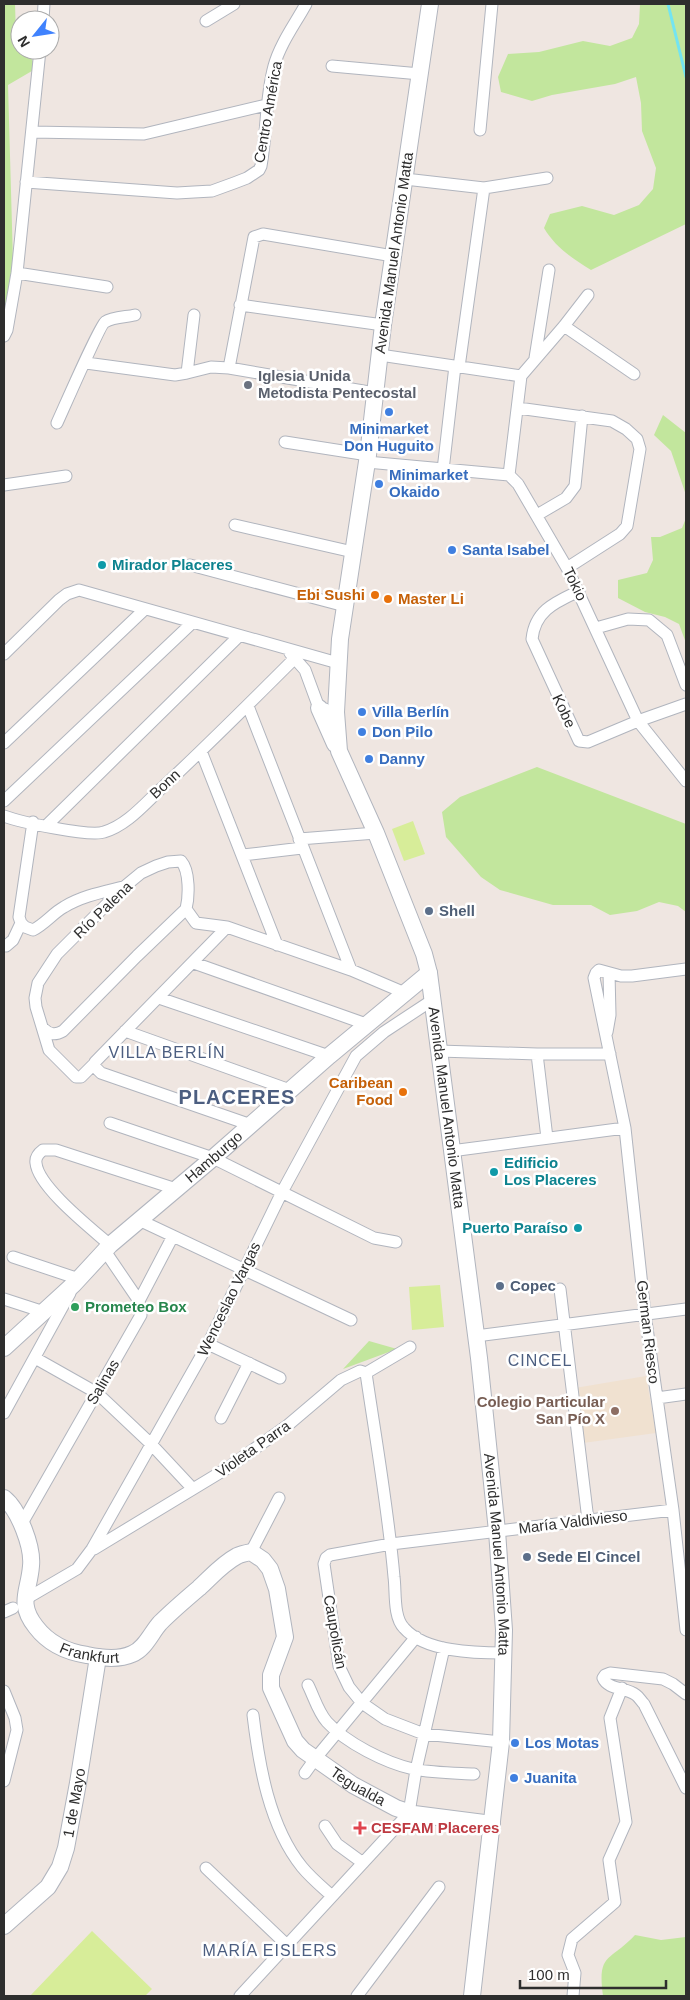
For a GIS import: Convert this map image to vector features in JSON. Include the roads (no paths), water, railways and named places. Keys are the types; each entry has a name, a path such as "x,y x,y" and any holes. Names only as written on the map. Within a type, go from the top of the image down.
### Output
{"main road":[{"name":"Avenida Manuel Antonio Matta","path":"430,4 383,325 367,459 345,606 338,663 336,712 339,751 376,833 424,954 429,973 434,999 451,1151 476,1336 497,1531 504,1653 501,1742 472,1996"},
{"path":"319,708 339,751"},
{"name":"Hamburgo","path":"4,1347 77,1282 108,1248 139,1220 366,1024 429,973"},
{"path":"4,1498 13,1508 21,1525 28,1542 31,1560 13,1607"},
{"path":"251,1552 263,1560 270,1569 274,1578 284,1626 285,1637 271,1675 271,1688 295,1742 315,1759"},
{"name":"Frankfurt","path":"13,1607 29,1617 42,1634 52,1642 75,1654 119,1657 132,1654 140,1649 160,1623 221,1566 239,1555 251,1552"},
{"name":"1 de Mayo","path":"4,1926 48,1887 60,1867 66,1848 78,1783 98,1657"},
{"name":"Tegualda","path":"315,1759 374,1798 408,1813 492,1824"}],"street":[{"path":"206,21 234,4"},
{"name":"Centro América","path":"26,182 176,193 212,191 247,178 259,170 262,159 266,105 274,64 281,47 306,4"},
{"path":"480,130 492,4"},
{"path":"4,336 7,330 17,273 39,60"},
{"path":"332,66 420,74"},
{"path":"32,132 144,134 266,105"},
{"path":"405,179 484,188 547,178"},
{"path":"443,470 484,188"},
{"path":"229,368 254,237 263,234 393,256"},
{"path":"535,358 549,270"},
{"path":"17,273 107,287"},
{"path":"285,442 367,459 443,470 509,475 521,376 588,295"},
{"path":"240,305 383,325"},
{"path":"187,374 194,314"},
{"path":"57,423 86,363 100,327 106,321 135,315"},
{"path":"564,326 634,374"},
{"path":"380,355 521,376"},
{"path":"86,363 175,374 187,374 211,367 229,368 375,393"},
{"path":"518,408 612,421 626,429 637,439 640,449 627,526 620,534 567,568"},
{"path":"537,515 566,498 575,486 582,416"},
{"name":"Tokio","path":"509,475 518,484 567,568 638,721 686,781"},
{"path":"4,485 66,476"},
{"path":"235,525 353,552"},
{"path":"190,565 345,606"},
{"path":"4,654 67,594 79,590 239,636 294,654 338,663"},
{"name":"Kobe","path":"579,591 550,605 545,610 533,635 534,645 577,739 581,742 588,742 638,721 686,704"},
{"path":"4,743 144,609"},
{"path":"596,628 628,619 649,620 667,634 686,685"},
{"path":"4,801 192,623"},
{"path":"47,825 239,636"},
{"path":"294,654 305,670 319,708 336,712"},
{"name":"Bonn","path":"4,816 86,834 103,833 112,829 126,821 248,706 294,654"},
{"path":"305,670 310,662 318,659"},
{"path":"248,706 351,970"},
{"path":"201,751 243,854 277,945"},
{"path":"4,945 13,940 20,923 19,917 33,822"},
{"path":"243,854 300,843 376,833"},
{"name":"Río Palena","path":"94,1063 81,1077 76,1077 52,1054 36,1007 35,998 38,983 57,954 124,887 142,873 156,866 168,862 181,861 186,869 188,902 186,909"},
{"path":"20,923 33,930 63,907 87,896 124,887"},
{"path":"44,1029 52,1034 63,1031 186,909 196,923 227,927 351,970 405,993"},
{"path":"227,927 194,963 94,1063 96,1070 101,1073 251,1125"},
{"path":"194,963 366,1024"},
{"name":"German Riesco","path":"686,969 632,976 621,976 599,970 594,978 625,1128 645,1314 673,1510 686,1630"},
{"path":"159,998 329,1056"},
{"name":"Wenceslao Vargas","path":"13,1607 77,1569 92,1550 208,1344 282,1192 356,1056 384,1032 434,999"},
{"path":"126,1032 290,1090"},
{"path":"439,1051 610,1054"},
{"path":"537,1054 547,1138"},
{"path":"110,1123 213,1158 374,1238 396,1242"},
{"path":"451,1151 625,1128"},
{"path":"139,1301 108,1248 62,1203 41,1176 36,1163 38,1155 43,1150 56,1150 176,1189"},
{"path":"139,1220 351,1320"},
{"name":"Salinas","path":"21,1525 141,1315 139,1301 173,1236"},
{"path":"4,1413 77,1282 13,1257"},
{"path":"560,1289 588,1520"},
{"path":"4,1299 44,1312"},
{"path":"476,1336 686,1309"},
{"path":"208,1344 280,1378"},
{"name":"Violeta Parra","path":"92,1550 250,1453 288,1425 342,1380 360,1371 366,1373 410,1347"},
{"path":"35,1358 97,1393 151,1444 193,1489"},
{"path":"221,1418 249,1363"},
{"path":"366,1373 392,1544 399,1622 405,1630 430,1644 444,1648 504,1653"},
{"path":"656,1398 686,1394"},
{"path":"251,1552 279,1498"},
{"name":"María Valdivieso","path":"326,1558 330,1555 392,1544 673,1510"},
{"name":"Caupolicán","path":"326,1558 324,1564 339,1666 349,1687 362,1703 385,1719 424,1734 501,1742"},
{"path":"306,1774 315,1759 415,1636"},
{"path":"240,1996 288,1946 408,1813 444,1648"},
{"path":"686,1694 674,1684 663,1679 617,1673 605,1674 603,1678 605,1683 635,1694 644,1704 686,1788"},
{"path":"308,1685 322,1715 338,1732 375,1755 416,1770 474,1774"},
{"path":"573,1996 575,1973 568,1955 572,1939 614,1902 609,1860 626,1822 610,1718 622,1688"},
{"path":"4,1691 15,1718 17,1730 4,1781"},
{"path":"253,1715 263,1781 286,1841 304,1869 332,1896"},
{"path":"325,1826 337,1844 363,1863"},
{"path":"206,1868 288,1946"},
{"path":"357,1996 439,1886"}],"waterway":[{"path":"668,4 686,77"}],"place":[{"name":"Iglesia Unida Metodista Pentecostal","path":"248,385"},
{"name":"Minimarket Don Huguito","path":"389,412"},
{"name":"Minimarket Okaido","path":"379,484"},
{"name":"Santa Isabel","path":"452,550"},
{"name":"Mirador Placeres","path":"102,565"},
{"name":"Ebi Sushi","path":"375,595"},
{"name":"Master Li","path":"388,599"},
{"name":"Villa Berlín","path":"362,712"},
{"name":"Don Pilo","path":"362,732"},
{"name":"Danny","path":"369,759"},
{"name":"Shell","path":"429,911"},
{"name":"Caribean Food","path":"403,1092"},
{"name":"Edificio Los Placeres","path":"494,1172"},
{"name":"Puerto Paraíso","path":"578,1228"},
{"name":"Copec","path":"500,1286"},
{"name":"Prometeo Box","path":"75,1307"},
{"name":"Colegio Particular San Pío X","path":"615,1411"},
{"name":"Sede El Cincel","path":"527,1557"},
{"name":"Los Motas","path":"515,1743"},
{"name":"Juanita","path":"514,1778"},
{"name":"CESFAM Placeres","path":"360,1828"}],"district":[{"name":"VILLA BERLÍN","path":"167,1052"},
{"name":"PLACERES","path":"237,1097"},
{"name":"CINCEL","path":"540,1360"},
{"name":"MARÍA EISLERS","path":"270,1950"}]}
